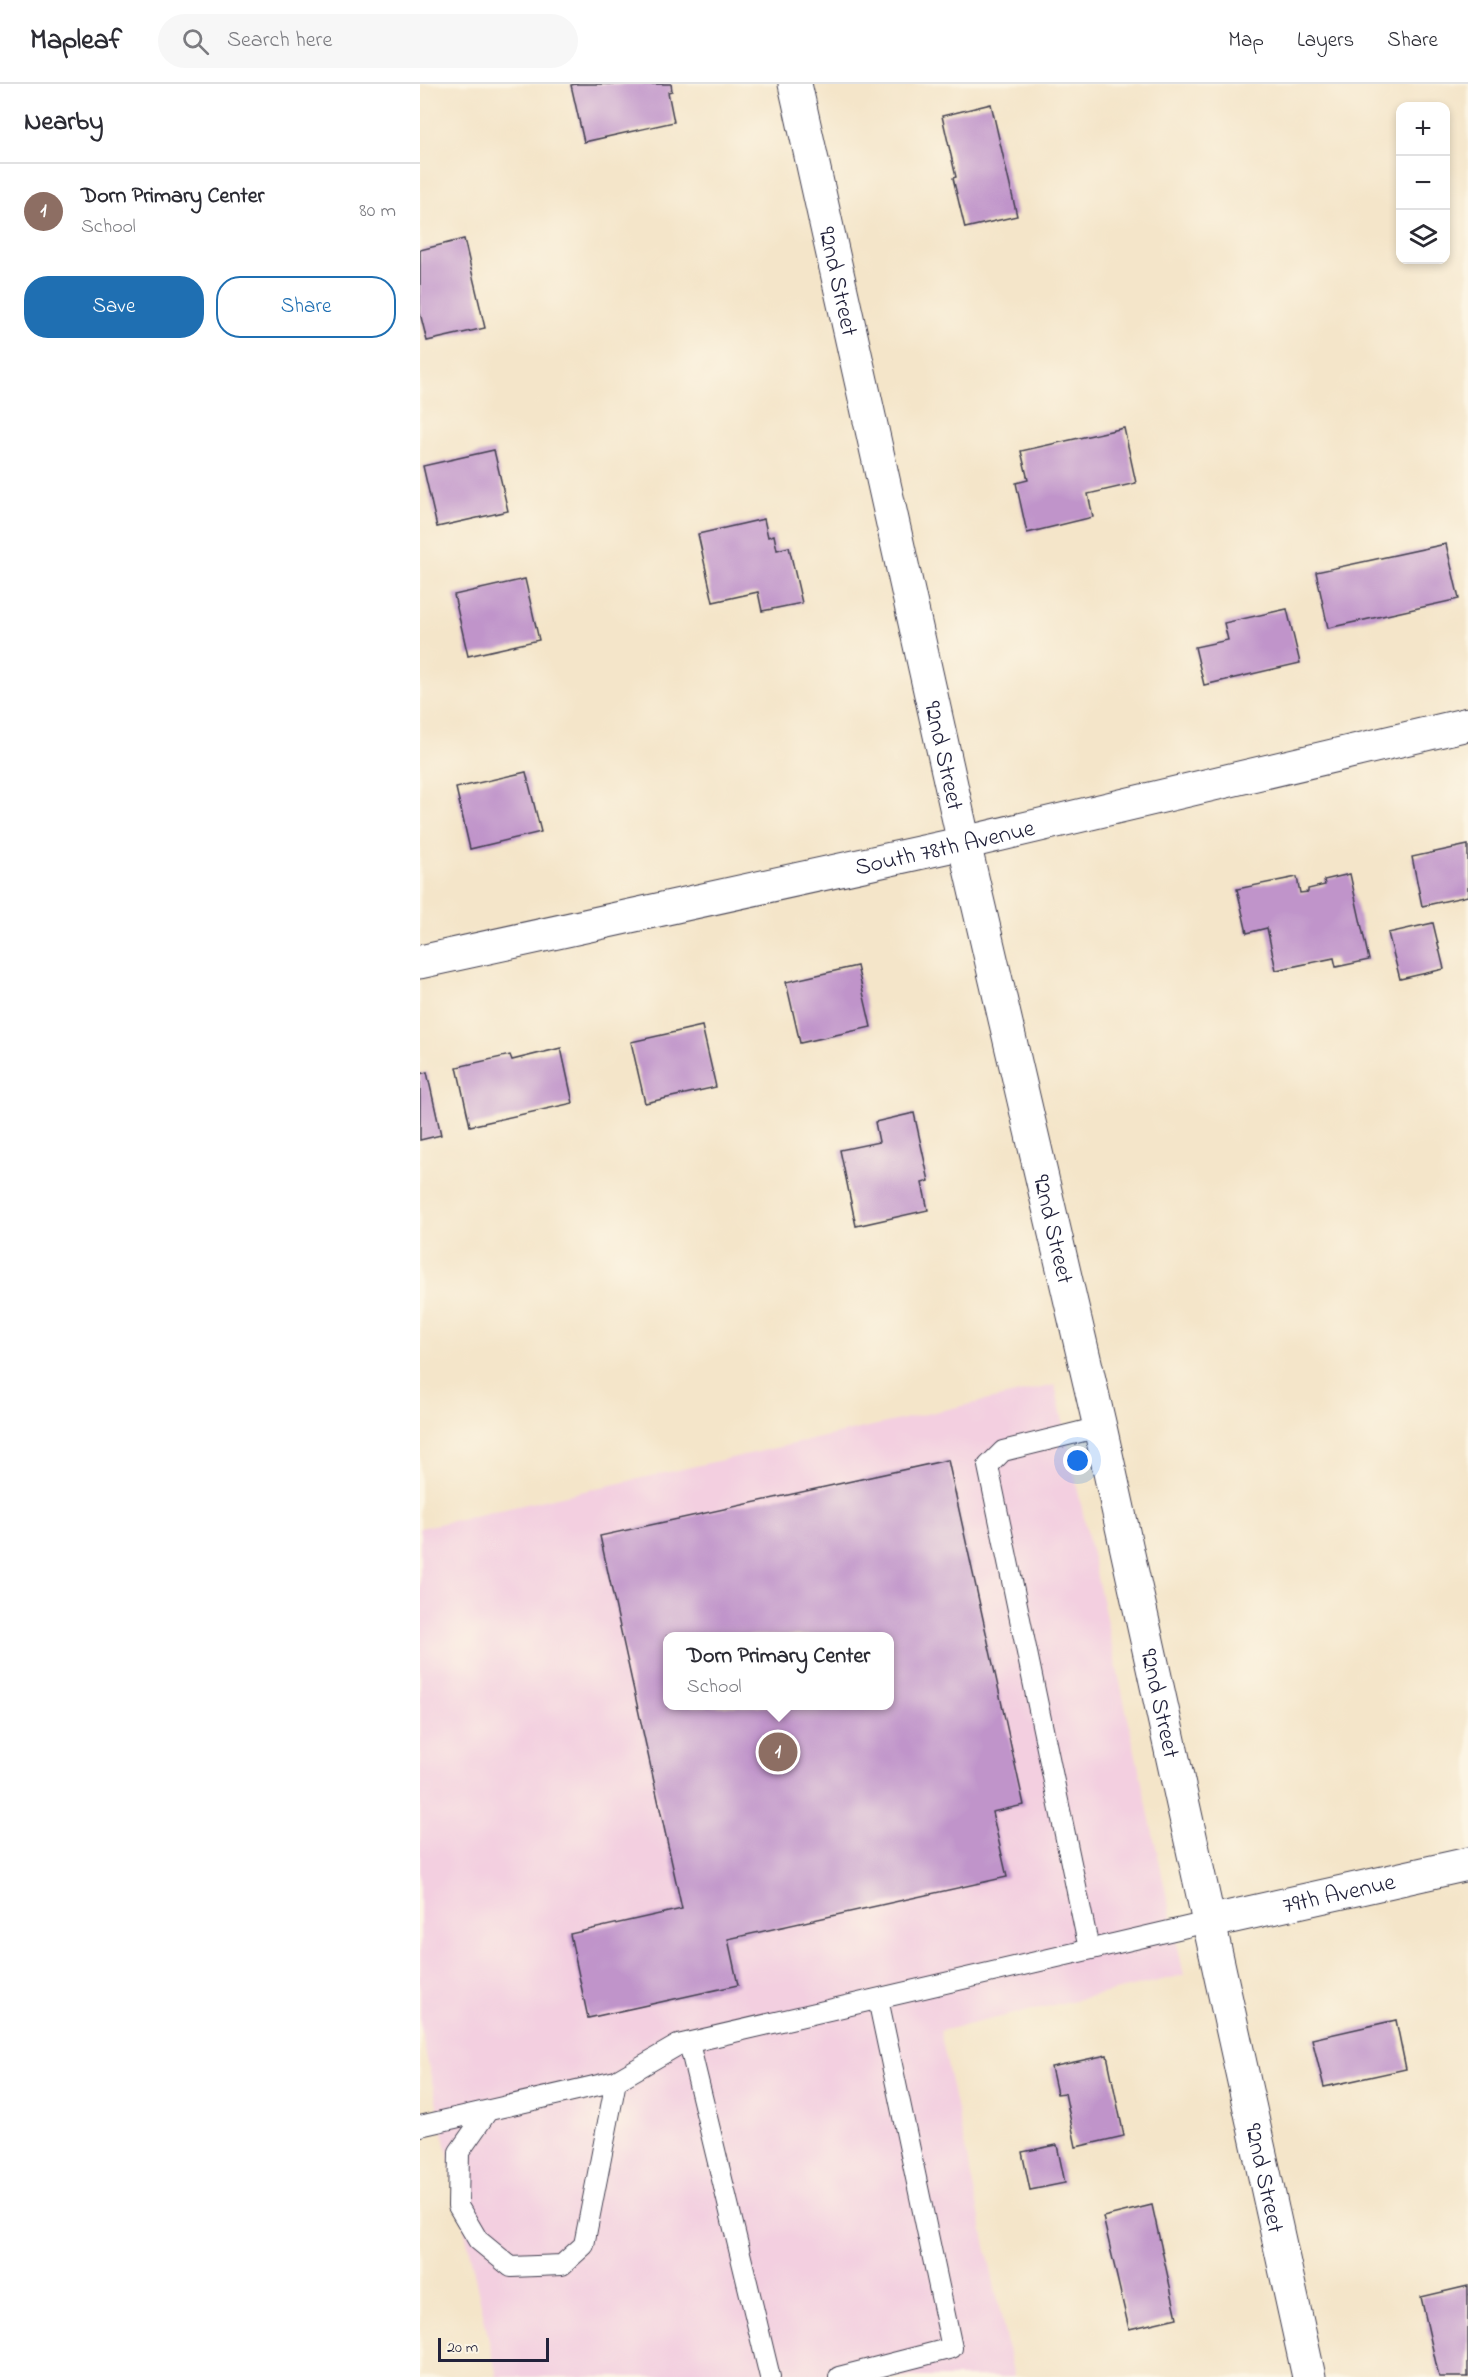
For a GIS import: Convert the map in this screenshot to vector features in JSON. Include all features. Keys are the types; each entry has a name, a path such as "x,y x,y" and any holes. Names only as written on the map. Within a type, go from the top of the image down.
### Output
{"street":[{"name":"92nd Street","path":"795,84 964,843 1100,1427 1309,2377"},
{"name":"South 78th Avenue","path":"420,962 964,843 1468,724"},
{"name":"79th Avenue","path":"1208,1922 1468,1864"}],"lane":[{"path":"1089,1949 988,1466 1003,1451 1100,1427"},
{"path":"420,2126 616,2081 678,2045 1208,1922"},
{"path":"839,2377 952,2348 878,1999"},
{"path":"689,2043 770,2377"},
{"path":"487,2112 459,2152 458,2206 478,2240 511,2267 562,2265 584,2245 616,2081"}],"shaded area":[{"path":"1055,1385 1184,1975 940,2031 1014,2377 497,2377 420,2027 420,1528"}],"building":[{"path":"671,84 672,91 668,92 674,122 584,142 571,85"},
{"path":"991,104 1017,216 965,228 942,116"},
{"path":"464,239 485,328 427,341 420,313 420,250"},
{"path":"1124,428 1136,483 1088,494 1093,517 1027,533 1016,483 1028,480 1021,451"},
{"path":"494,450 508,511 437,527 423,466"},
{"path":"764,519 768,537 774,535 777,550 789,547 802,603 762,611 758,592 713,602 698,534"},
{"path":"1446,544 1459,599 1328,628 1316,572"},
{"path":"525,579 539,640 468,656 454,595"},
{"path":"1287,609 1300,663 1204,685 1195,647 1228,640 1224,623"},
{"path":"526,772 541,832 470,849 456,788"},
{"path":"1468,845 1468,896 1422,906 1412,857"},
{"path":"1350,874 1369,960 1336,967 1334,958 1276,970 1267,928 1247,933 1237,889 1297,877 1300,893 1308,892 1308,889 1325,885 1324,880"},
{"path":"1433,923 1444,969 1400,979 1388,933"},
{"path":"857,966 871,1027 800,1043 786,982"},
{"path":"702,1026 716,1087 645,1103 631,1042"},
{"path":"561,1048 573,1103 470,1126 457,1067 510,1055 512,1060"},
{"path":"427,1072 441,1135 420,1140 420,1074"},
{"path":"914,1113 929,1181 922,1183 928,1210 856,1226 840,1150 879,1142 875,1122"},
{"path":"948,1460 1024,1805 992,1812 1007,1877 728,1939 738,1985 588,2018 570,1934 682,1909 600,1536"},
{"path":"1396,2020 1406,2069 1324,2087 1312,2039"},
{"path":"1107,2055 1124,2136 1076,2147 1065,2093 1057,2094 1051,2067"},
{"path":"1057,2145 1065,2183 1030,2190 1022,2152"},
{"path":"1152,2205 1177,2318 1129,2329 1103,2217"},
{"path":"1468,2286 1468,2377 1439,2377 1421,2297"}],"place":[{"name":"Dorn Primary Center","path":"778,1752"}]}
